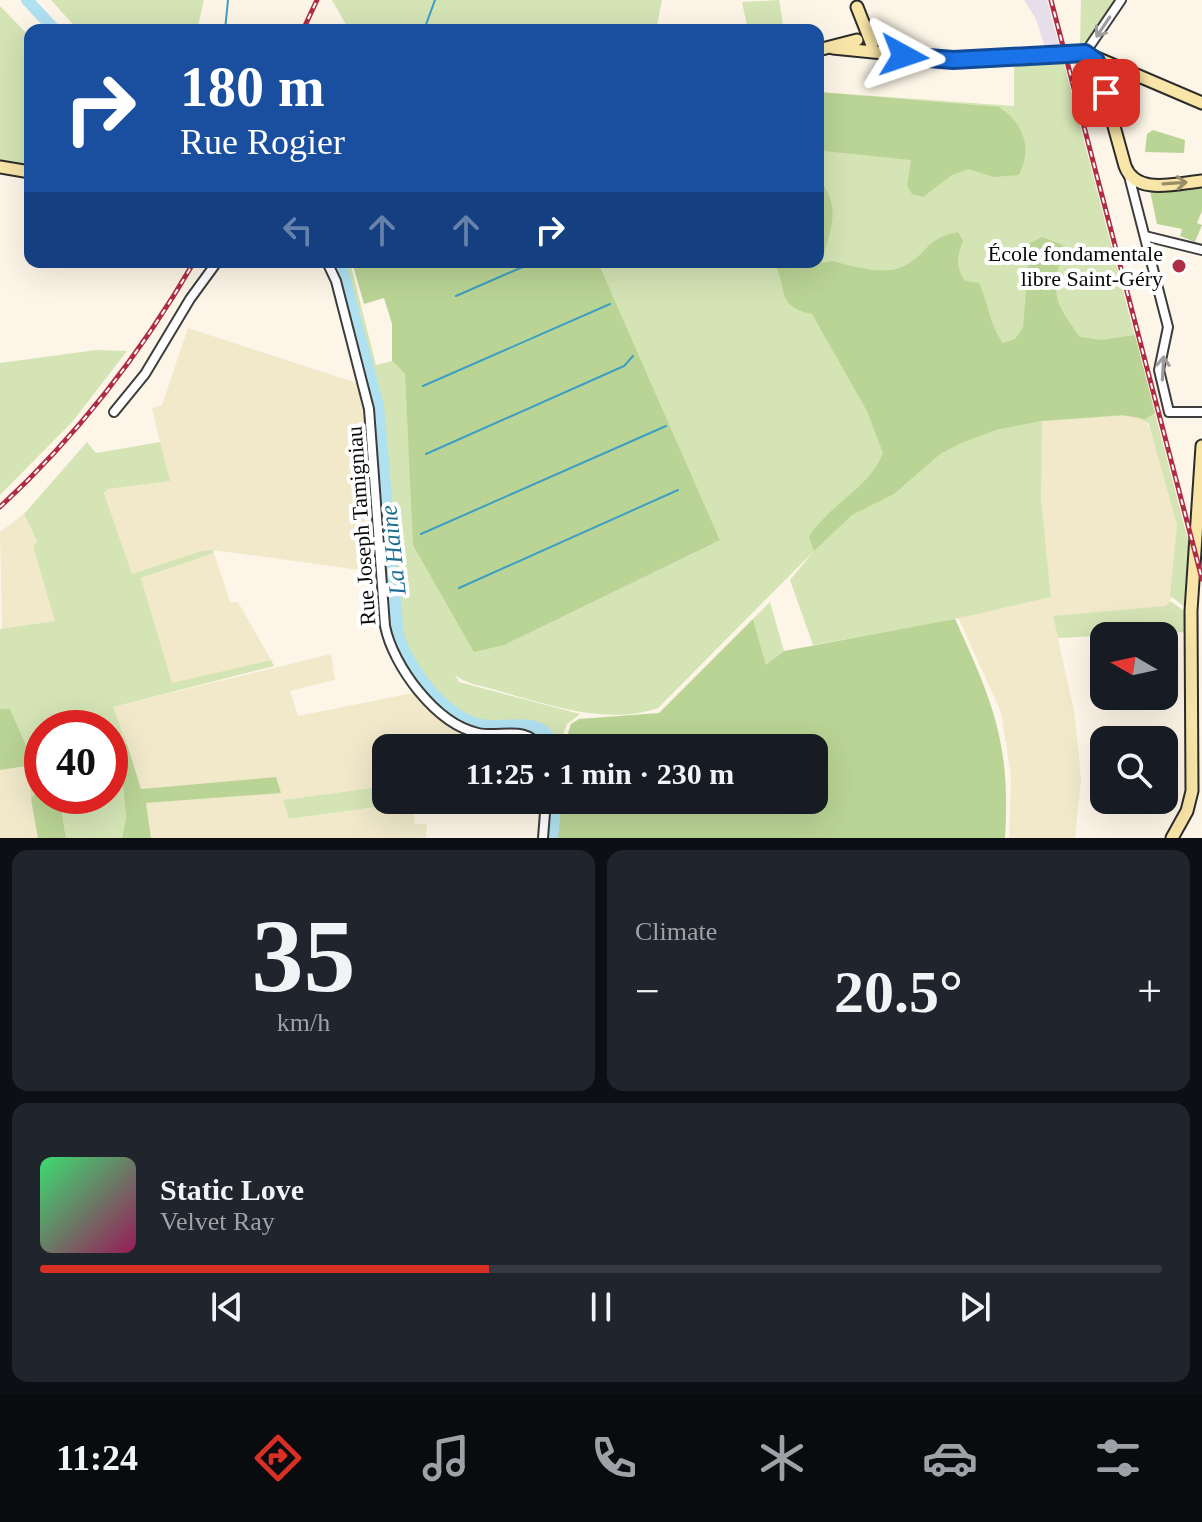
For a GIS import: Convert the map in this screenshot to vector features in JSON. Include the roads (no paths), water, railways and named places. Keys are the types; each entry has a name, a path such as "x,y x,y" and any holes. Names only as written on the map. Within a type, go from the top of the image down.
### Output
{"street":[{"path":"1085,53 1121,0"},
{"path":"856,4 864,43"},
{"path":"824,49 864,43 904,56 953,60 1085,53 1202,103"},
{"path":"1085,53 1096,61 1120,146 1139,183 1137,201 1168,327 1159,370 1169,411 1202,412"},
{"path":"1106,93 1133,71"},
{"path":"0,167 24,171"},
{"path":"1139,183 1202,181"},
{"path":"1137,201 1139,183"},
{"path":"1145,236 1202,250"},
{"path":"114,412 145,374 213,268"},
{"name":"Rue Joseph Tamigniau","path":"330,268 336,281 369,409 385,626 392,650 411,682 455,722 482,734"},
{"path":"1172,838 1187,811 1192,791 1191,611 1202,446"},
{"path":"1196,539 1202,561"},
{"path":"543,838 545,814"}],"waterway":[{"name":"La Haine","path":"27,0 49,24"},
{"path":"226,24 228,0"},
{"path":"426,24 435,0"},
{"name":"La Haine","path":"342,268 378,406 398,636 419,676 450,710 476,724 531,726 546,734"},
{"path":"456,296 520,268"},
{"path":"423,386 610,304"},
{"path":"426,454 624,366 633,356"},
{"path":"421,534 666,426"},
{"path":"459,588 678,490"},
{"name":"La Haine","path":"552,838 555,814"}],"railway":[{"path":"306,24 317,0"},
{"path":"1051,0 1202,579"},
{"path":"0,507 56,451 106,392 152,329 190,268"}],"place":[{"name":"École fondamentale libre Saint-Géry","path":"1179,266"}]}
